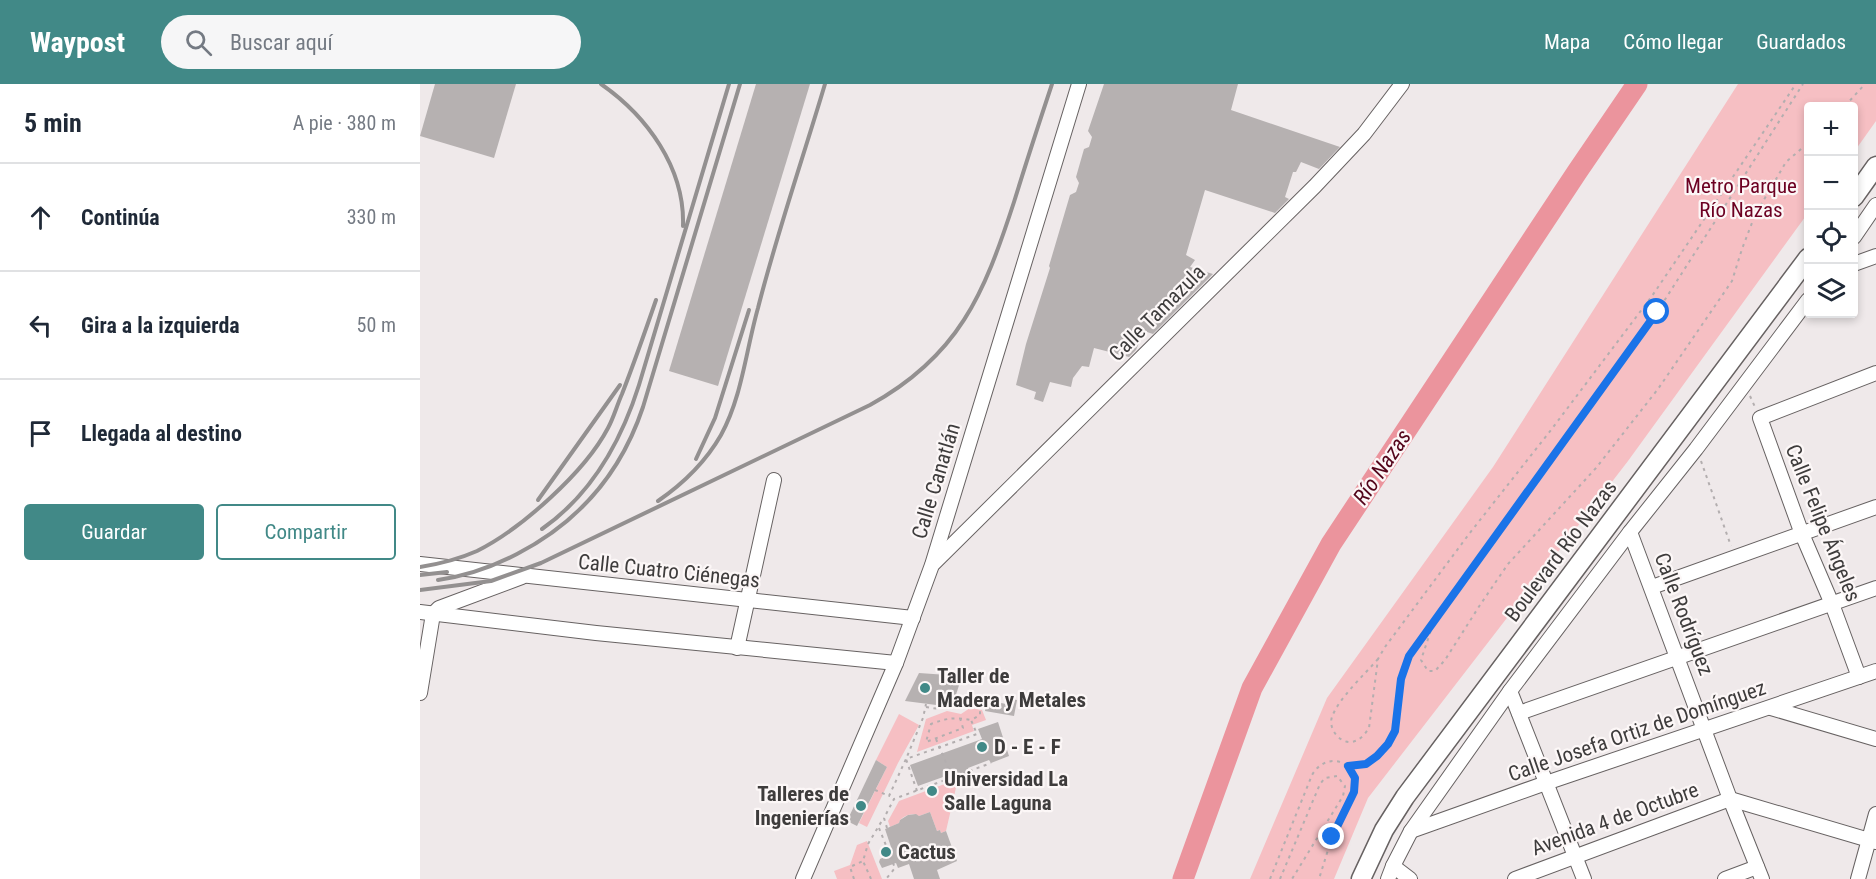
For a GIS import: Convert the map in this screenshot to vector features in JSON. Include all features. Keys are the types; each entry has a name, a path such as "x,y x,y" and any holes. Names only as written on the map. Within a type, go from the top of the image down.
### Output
{"main road":[{"path":"1858,191 1876,166"},
{"name":"Boulevard Río Nazas","path":"1361,879 1384,830 1405,797 1805,264"}],"street":[{"name":"Calle Canatlán","path":"803,879 896,663 932,565 1079,84"},
{"name":"Calle Tamazula","path":"932,565 1315,186 1364,134 1402,84"},
{"path":"1858,231 1876,205"},
{"path":"1858,263 1876,256"},
{"name":"Boulevard Río Nazas","path":"1390,872 1411,831 1510,691 1804,307"},
{"path":"1760,418 1876,373"},
{"name":"Calle Felipe Ángeles","path":"1760,418 1802,534 1833,604 1859,677"},
{"path":"737,648 774,480"},
{"path":"1652,587 1876,507"},
{"name":"Calle Rodríguez","path":"1630,532 1760,873"},
{"name":"Calle Cuatro Ciénegas","path":"420,564 913,618"},
{"path":"426,613 525,576"},
{"path":"1519,713 1876,588"},
{"path":"426,613 596,633 896,663"},
{"path":"420,693 426,613"},
{"name":"Calle Josefa Ortiz de Domínguez","path":"1411,831 1876,671"},
{"path":"1510,691 1584,879"},
{"path":"1771,708 1876,739"},
{"path":"1730,799 1872,840"},
{"name":"Avenida 4 de Octubre","path":"1515,879 1730,799"},
{"path":"1858,879 1872,840 1876,814"},
{"path":"1390,872 1410,879"},
{"path":"1725,879 1760,873"}],"path":[{"path":"1378,659 1369,729 1363,737 1352,742 1341,740 1333,732 1330,720 1336,707 1378,659 1469,534 1652,296 1796,84"},
{"path":"1348,766 1366,764 1388,744 1395,731 1401,679 1409,656 1657,312 1803,84"},
{"path":"1849,102 1865,84"},
{"path":"1434,621 1421,660 1428,670 1435,671 1446,660 1479,605 1508,564 1596,468 1658,389 1732,281 1755,215 1786,162 1804,147"},
{"path":"1746,384 1760,418"},
{"path":"1696,449 1735,557"},
{"path":"960,718 963,728 926,742 931,724 949,718 960,718 971,720 980,715 980,705 986,706"},
{"path":"889,796 926,706 939,709 939,706"},
{"path":"906,759 977,734 971,720"},
{"path":"936,739 952,778"},
{"path":"906,759 917,791"},
{"path":"1269,879 1315,769 1327,761 1341,762 1348,766 1355,778 1354,792 1332,837 1319,879"},
{"path":"871,879 863,861 868,844 894,799 991,764"},
{"path":"1280,879 1320,784 1325,778 1337,776 1342,780 1345,790 1292,879"},
{"path":"875,790 894,799"},
{"path":"884,818 887,828"},
{"path":"879,827 895,868 886,879"},
{"path":"854,879 850,867 863,861"}],"green space":[{"name":"Metro Parque Río Nazas","path":"1738,84 1876,84 1876,121 1858,146 1858,102 1804,102 1804,219 1628,461 1368,798 1334,879 1250,879 1327,698 1493,467"},
{"path":"970,708 982,710 986,720 972,725 974,731 917,752 926,719 947,711 961,714"},
{"path":"899,714 919,725 867,827 859,823 887,767 876,760"},
{"path":"958,779 946,831 941,833 940,830 937,831 930,812 919,816 906,815 899,823 890,827 888,821 899,801"},
{"path":"867,841 882,879 837,879 834,871 850,865 857,845"}],"building":[{"path":"435,84 516,84 494,158 420,136"},
{"path":"756,84 810,84 718,386 669,371"},
{"path":"1104,84 1238,84 1231,110 1340,147 1319,169 1301,162 1296,172 1293,172 1285,197 1289,199 1275,213 1205,190 1186,255 1195,260 1190,267 1213,274 1153,334 1144,331 1136,350 1129,357 1094,348 1089,367 1082,366 1073,378 1071,387 1050,382 1043,402 1034,399 1036,392 1016,385 1070,195 1076,192 1079,183 1076,177 1084,149 1089,147 1092,137 1088,131"},
{"path":"919,673 962,676 952,707 905,701"},
{"path":"1006,698 1017,700 1014,716 985,711 987,700 1006,704"},
{"name":"D - E - F","path":"998,722 1009,756 968,768 971,778 961,781 957,772 918,786 910,765 982,739 978,729"},
{"name":"Talleres de Ingenierías","path":"876,760 887,767 857,826 847,821"},
{"path":"930,812 937,831 940,830 941,833 946,831 957,861 937,870 940,879 914,879 909,864 898,868 896,863 882,868 880,859 893,853 885,829 899,823 908,815 919,816"}],"waterway":[{"name":"Río Nazas","path":"1183,879 1252,688 1331,544 1637,84"}],"railway":[{"path":"601,84 634,112 660,145 678,184 683,226"},
{"path":"542,529 576,500 590,483 614,446 632,406 729,84"},
{"path":"438,580 488,567 517,554 560,527 595,493 623,453 643,407 740,84"},
{"path":"658,501 685,480 701,463 715,445 728,420 739,389 773,252 825,84"},
{"path":"420,590 491,581 541,563 870,405 901,386 926,366 964,320 979,294 1003,235 1052,84"},
{"path":"420,567 442,563 477,551 513,529 550,498 584,463 598,445 612,420 656,300"},
{"path":"696,459 715,418 749,310"},
{"path":"538,500 620,385"},
{"path":"420,575 447,572"}],"place":[{"name":"Taller de Madera y Metales","path":"925,688"},
{"name":"D - E - F","path":"982,747"},
{"name":"Universidad La Salle Laguna","path":"932,791"},
{"name":"Talleres de Ingenierías","path":"861,806"},
{"name":"Cactus","path":"886,852"}],"route":[{"path":"1332,837 1356,785 1353,771 1348,766 1366,764 1377,756 1388,744 1395,731 1398,694 1409,656 1657,312"}]}
